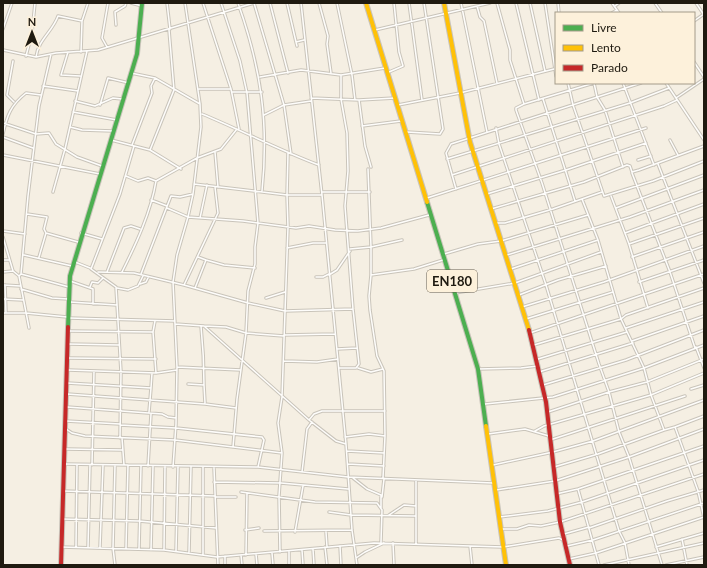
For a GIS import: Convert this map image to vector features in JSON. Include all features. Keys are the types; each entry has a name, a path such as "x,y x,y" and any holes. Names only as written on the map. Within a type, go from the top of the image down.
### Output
{"street":[{"path":"3,29 12,3"},
{"path":"26,56 32,33 35,3"},
{"path":"81,52 82,21 88,3"},
{"path":"107,47 102,38 108,3"},
{"path":"116,25 114,18 115,12 125,6 126,3"},
{"path":"61,565 66,344 69,281 78,242 129,83 139,38 142,4 131,3"},
{"path":"150,150 174,90 167,3"},
{"path":"173,467 176,428 177,368 174,282 177,255 193,194 201,113 185,3"},
{"path":"204,3 232,92 238,129"},
{"path":"221,3 240,61 247,93 249,134 258,223 254,268 248,291 246,333 236,408 233,446"},
{"path":"238,3 251,43 260,77 262,92 264,115 262,192"},
{"path":"3,50 36,57 51,54 87,51 170,30 254,3 284,105 292,154"},
{"path":"270,3 288,73"},
{"path":"287,3 297,46"},
{"path":"301,3 326,229 326,243 347,451 352,530 357,565"},
{"path":"319,3 328,36 327,44 331,74"},
{"path":"337,3 352,75 355,100"},
{"name":"EN180","path":"366,3 456,293 478,369 485,404 506,565"},
{"path":"387,73 403,66 394,3"},
{"path":"408,3 422,100"},
{"path":"405,132 440,134 443,129 424,3"},
{"path":"444,3 469,138 534,345 545,399 562,535 566,545 570,565"},
{"path":"461,3 487,132"},
{"path":"374,30 490,3"},
{"path":"497,3 515,78 524,104"},
{"path":"516,3 539,100"},
{"path":"530,3 545,72"},
{"path":"545,3 555,72"},
{"path":"612,3 617,10 614,12"},
{"path":"614,6 620,3"},
{"path":"655,3 661,12"},
{"path":"695,20 704,15 696,3"},
{"path":"479,5 480,16 484,21 497,82"},
{"path":"36,57 41,42 56,23 58,16 82,21"},
{"path":"296,42 304,40"},
{"path":"53,192 65,149 80,76 87,51"},
{"path":"68,52 61,76 80,76"},
{"path":"29,328 20,286 20,275 24,255 32,162 41,95 51,54"},
{"path":"13,61 7,95 14,102"},
{"path":"452,175 664,106 704,78 695,64"},
{"path":"260,77 301,70 352,75 386,68"},
{"path":"397,105 439,97 554,69"},
{"path":"131,73 155,78 200,104"},
{"path":"341,75 341,99 347,141 348,171 345,206 359,364 357,368"},
{"path":"100,105 108,78 129,83"},
{"path":"91,269 126,176 133,146 152,93 151,85 155,78"},
{"path":"568,84 573,105 602,192 606,197 664,177 704,161"},
{"path":"591,84 524,104 516,108 529,150 541,178 609,392 651,535 662,565"},
{"path":"594,84 597,97 605,110 623,167"},
{"path":"623,84 654,165"},
{"path":"456,189 447,159 446,151 450,145 496,128 638,84"},
{"path":"667,84 704,140"},
{"path":"43,86 78,91"},
{"path":"447,159 630,103 669,88"},
{"path":"198,89 231,89"},
{"path":"232,92 262,92"},
{"path":"3,134 4,123 14,102 26,93 41,95"},
{"path":"75,101 95,106 113,98 124,99"},
{"path":"311,98 355,100 395,98"},
{"path":"543,99 576,201"},
{"path":"359,100 365,146 371,167"},
{"path":"264,115 284,105 312,101"},
{"path":"73,112 117,120"},
{"path":"201,113 288,153 319,165"},
{"path":"362,126 402,121"},
{"path":"4,123 36,134 49,133 55,143 77,157 103,166"},
{"path":"70,127 82,130 114,131"},
{"path":"496,128 499,144 554,310 569,364 598,454 612,505 625,543 629,565"},
{"path":"426,199 646,128"},
{"path":"126,176 138,181 148,178 156,181 181,169 197,158 215,152 223,146 238,129"},
{"path":"3,137 34,148"},
{"path":"111,140 150,150 181,169"},
{"path":"670,140 678,155"},
{"path":"487,194 566,170 646,143"},
{"path":"632,172 658,164 704,146"},
{"path":"184,285 216,219 218,209 215,152"},
{"path":"280,552 279,496 282,453 278,420 282,397 284,361 288,227 288,153"},
{"path":"3,155 32,162 100,174"},
{"path":"638,160 651,156"},
{"path":"658,164 704,283"},
{"path":"491,208 571,185 629,166 670,272 691,335 704,368"},
{"path":"368,169 371,230 371,275 369,296 374,345 383,369 385,411 381,543"},
{"path":"615,208 704,175"},
{"path":"122,272 134,248 156,181"},
{"path":"194,184 287,195 370,192"},
{"path":"200,218 207,185"},
{"path":"506,255 560,240 704,190"},
{"path":"496,224 550,210 602,192"},
{"path":"140,284 172,195 180,197 193,194"},
{"path":"610,196 628,244 648,308"},
{"path":"582,198 602,252 621,319 644,368 650,395 664,430"},
{"path":"151,200 188,217 296,228 309,226 326,229 371,230 431,214"},
{"path":"624,233 704,204"},
{"path":"27,214 46,217 44,229 46,233 38,257"},
{"path":"443,254 478,244 501,241 588,215"},
{"path":"628,244 704,218"},
{"path":"107,272 124,228 130,226 141,229"},
{"path":"3,231 25,234"},
{"path":"632,257 704,232"},
{"path":"46,233 78,242"},
{"path":"81,233 102,239"},
{"path":"3,237 4,245 13,271"},
{"path":"350,250 402,240"},
{"path":"510,269 598,240"},
{"path":"287,248 313,243 326,243"},
{"path":"522,307 610,279 704,246"},
{"path":"316,277 323,277 337,271 350,250"},
{"path":"456,293 515,283 602,252"},
{"path":"24,255 72,264 98,272 122,272 142,275 148,278 174,282 248,303 285,311 353,309"},
{"path":"198,257 224,265 254,268"},
{"path":"3,260 10,260"},
{"path":"195,288 206,260"},
{"path":"371,275 414,269 445,260"},
{"path":"639,282 704,260"},
{"path":"519,295 572,276 606,266"},
{"path":"3,272 13,271 20,275 69,287"},
{"path":"98,272 103,278 114,284 116,288 121,372 120,424 124,465"},
{"path":"530,333 704,274"},
{"path":"90,287 92,282 98,283 103,278"},
{"path":"116,288 128,290 146,282 148,278"},
{"path":"69,281 90,287 94,290 93,304"},
{"path":"20,286 4,285 4,313 26,313 68,318 175,321"},
{"path":"534,345 621,319 704,288"},
{"path":"21,289 68,301 117,306"},
{"path":"266,298 285,292"},
{"path":"526,319 614,292"},
{"path":"4,299 23,300"},
{"path":"626,328 704,302"},
{"path":"540,372 569,364 704,316"},
{"path":"155,321 153,332 156,373"},
{"path":"175,324 226,327 246,333 284,336 336,334"},
{"path":"203,326 309,420 336,441 346,444"},
{"path":"203,326 205,404"},
{"path":"542,386 638,355 704,330"},
{"path":"67,331 153,332"},
{"path":"537,360 628,332"},
{"path":"66,344 119,345"},
{"path":"485,404 545,399 644,368 704,345"},
{"path":"337,349 357,348"},
{"path":"66,358 156,359"},
{"path":"284,361 317,362 338,359"},
{"path":"546,412 609,392 647,382 704,359"},
{"path":"478,369 538,366"},
{"path":"66,370 156,373 177,368 241,370"},
{"path":"339,368 357,368 371,372 383,369"},
{"path":"88,547 95,397 94,371"},
{"path":"148,466 151,427 150,400 152,373"},
{"path":"535,431 650,395 704,373"},
{"path":"65,383 151,388"},
{"path":"188,384 204,385"},
{"path":"691,389 704,385"},
{"path":"65,394 205,404 236,408"},
{"path":"488,434 525,429 535,431 550,438 589,428 685,396"},
{"path":"493,465 593,441 704,400"},
{"path":"65,407 150,413 176,418"},
{"path":"309,420 314,414 322,411 385,411"},
{"path":"553,467 598,454 704,416"},
{"path":"65,420 176,428 263,437 264,440 258,467"},
{"path":"302,472 306,429 312,422"},
{"path":"569,559 596,553 704,518 698,491 675,427"},
{"path":"64,428 72,433 93,436 150,440 175,440 282,453"},
{"path":"496,490 555,481 629,457 704,429"},
{"path":"345,437 369,434 385,436"},
{"path":"556,494 578,489 704,446"},
{"path":"64,448 122,450"},
{"path":"347,451 384,454"},
{"path":"499,517 548,511 582,502 704,460"},
{"path":"64,464 214,468 258,467 348,477 495,483"},
{"path":"76,547 78,464"},
{"path":"348,464 384,466"},
{"path":"100,548 102,465"},
{"path":"115,465 113,548 115,565"},
{"path":"126,548 128,466"},
{"path":"139,549 140,466"},
{"path":"151,550 153,466"},
{"path":"164,550 166,466"},
{"path":"176,551 178,467"},
{"path":"189,552 190,467"},
{"path":"203,467 203,554"},
{"path":"214,468 218,565"},
{"path":"501,529 517,529 529,525 541,526 560,522 704,474"},
{"path":"352,477 367,489 379,494 382,499"},
{"path":"416,480 416,544"},
{"path":"214,482 281,483 349,489"},
{"path":"295,532 304,486"},
{"path":"578,489 599,565"},
{"path":"562,535 704,490"},
{"path":"63,491 127,492 236,497"},
{"path":"241,492 322,503 350,501 374,502 381,508"},
{"path":"246,554 245,530 247,493"},
{"path":"566,545 593,540 648,523 704,503"},
{"path":"388,515 404,505 416,506"},
{"path":"329,512 351,515 415,516"},
{"path":"62,519 126,520 216,528"},
{"path":"245,530 259,528"},
{"path":"264,531 326,532 352,530"},
{"path":"326,532 327,565"},
{"path":"656,547 704,533"},
{"path":"61,547 164,550 189,552 217,557 381,543 503,547 559,538 566,545"},
{"path":"682,539 687,565"},
{"path":"356,558 384,543"},
{"path":"392,543 394,565"},
{"path":"604,565 704,544"},
{"path":"340,546 341,565"},
{"path":"470,546 472,565"},
{"path":"313,549 314,565"},
{"path":"302,550 303,565"},
{"path":"288,551 289,565"},
{"path":"356,552 361,554"},
{"path":"272,553 273,565"},
{"path":"256,554 257,565"},
{"path":"241,555 242,565"},
{"path":"225,556 225,565"},
{"path":"666,565 704,557"}],"traffic: fast":[{"path":"68,327 70,276 137,54 142,3"},
{"path":"427,202 478,369 486,426"}],"traffic: slow":[{"path":"366,3 427,202"},
{"path":"444,3 470,142 529,330"},
{"path":"486,426 506,565"}],"traffic: jam":[{"path":"61,565 68,327"},
{"path":"529,330 546,402 560,522 570,565"}]}
